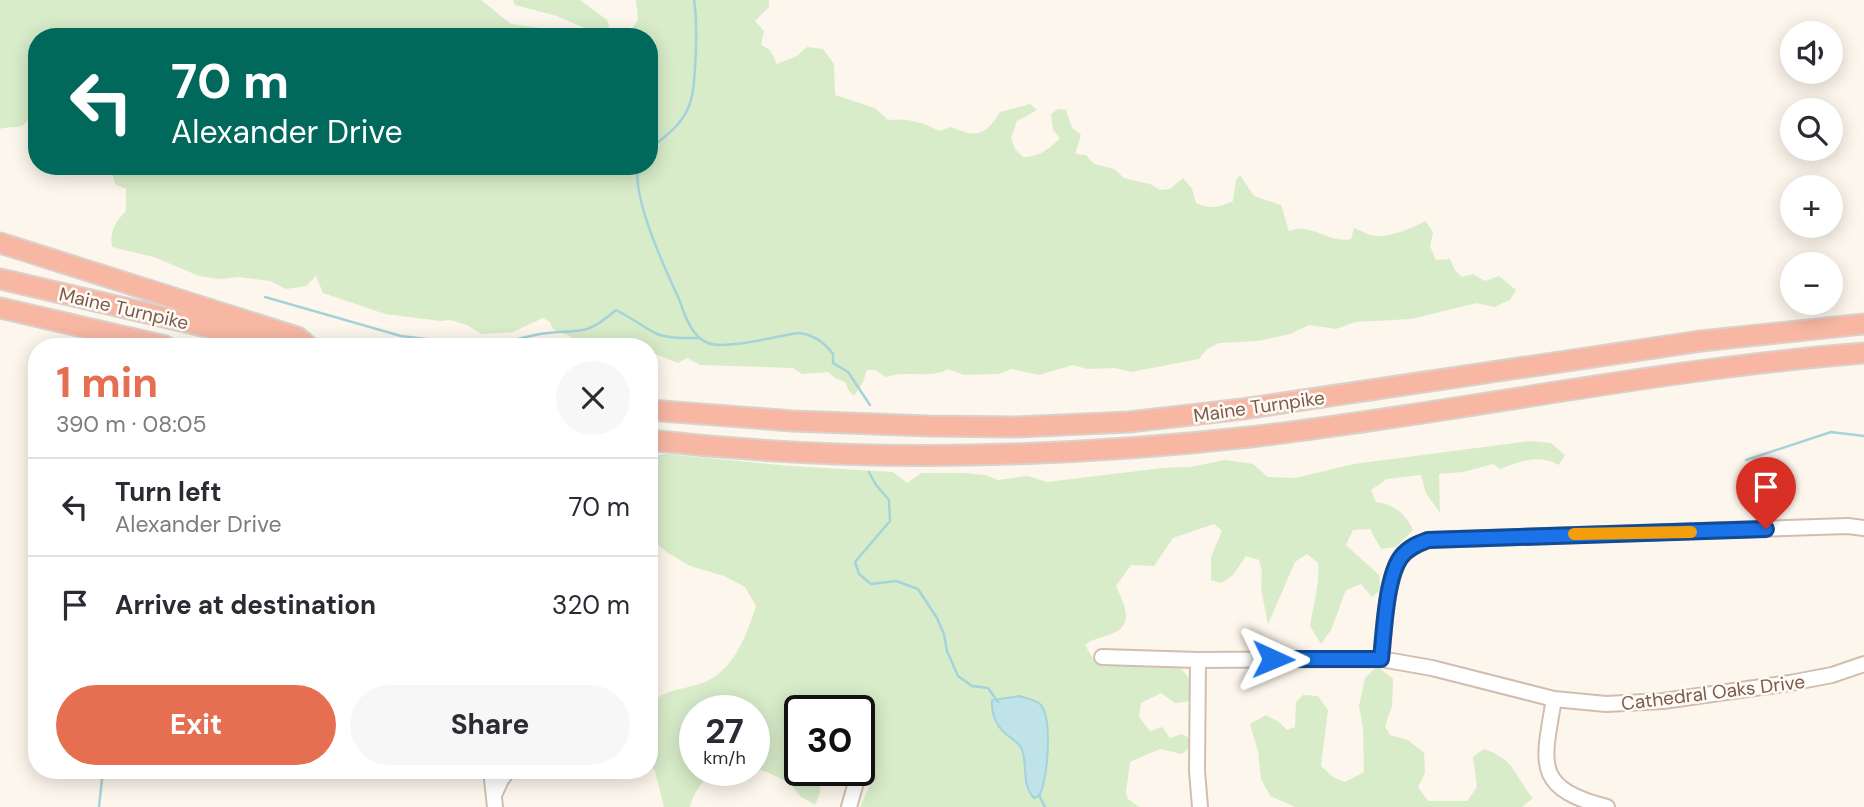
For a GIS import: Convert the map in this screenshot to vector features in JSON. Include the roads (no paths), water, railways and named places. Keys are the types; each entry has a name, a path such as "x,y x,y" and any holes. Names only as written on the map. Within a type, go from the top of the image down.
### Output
{"highway":[{"path":"0,243 298,338"},
{"name":"Maine Turnpike","path":"0,279 254,338"},
{"name":"Maine Turnpike","path":"0,308 131,338"},
{"path":"0,317 24,313"},
{"name":"Maine Turnpike","path":"658,411 793,421 929,426 1016,427 1129,422 1243,409 1701,341 1864,324"},
{"name":"Maine Turnpike","path":"658,441 800,453 912,456 1025,455 1138,448 1253,436 1713,370 1864,353"}],"street":[{"path":"1381,659 1396,564 1406,551 1428,540 1848,526 1864,528"},
{"name":"Cathedral Oaks Drive","path":"1102,657 1198,660 1381,659 1432,668 1554,699 1606,704 1663,701 1816,679 1864,664"},
{"path":"1198,660 1197,771 1200,807"},
{"path":"1554,699 1545,750 1549,774 1568,794 1607,807"},
{"path":"492,779 494,802"},
{"path":"494,802 502,779"},
{"path":"849,807 855,786"}],"water":[{"path":"1019,696 1040,704 1047,722 1045,777 1039,796 1034,798 1027,787 1021,748 999,726 993,711 992,700"}],"waterway":[{"path":"658,142 683,117 692,96 696,50 694,0"},
{"path":"637,175 640,196 651,233 687,321 702,340 716,345 727,345 798,333 813,337 830,350 833,363 848,372 870,405"},
{"path":"265,297 401,336 418,338"},
{"path":"522,338 587,329 616,310 660,335 699,338"},
{"path":"1746,460 1831,432 1864,436"},
{"path":"869,472 889,500 890,521 855,562 859,574 871,584 896,581 918,589 937,618 958,676 972,686 988,688 998,702"},
{"path":"99,807 102,779"},
{"path":"1039,795 1045,807"}]}
